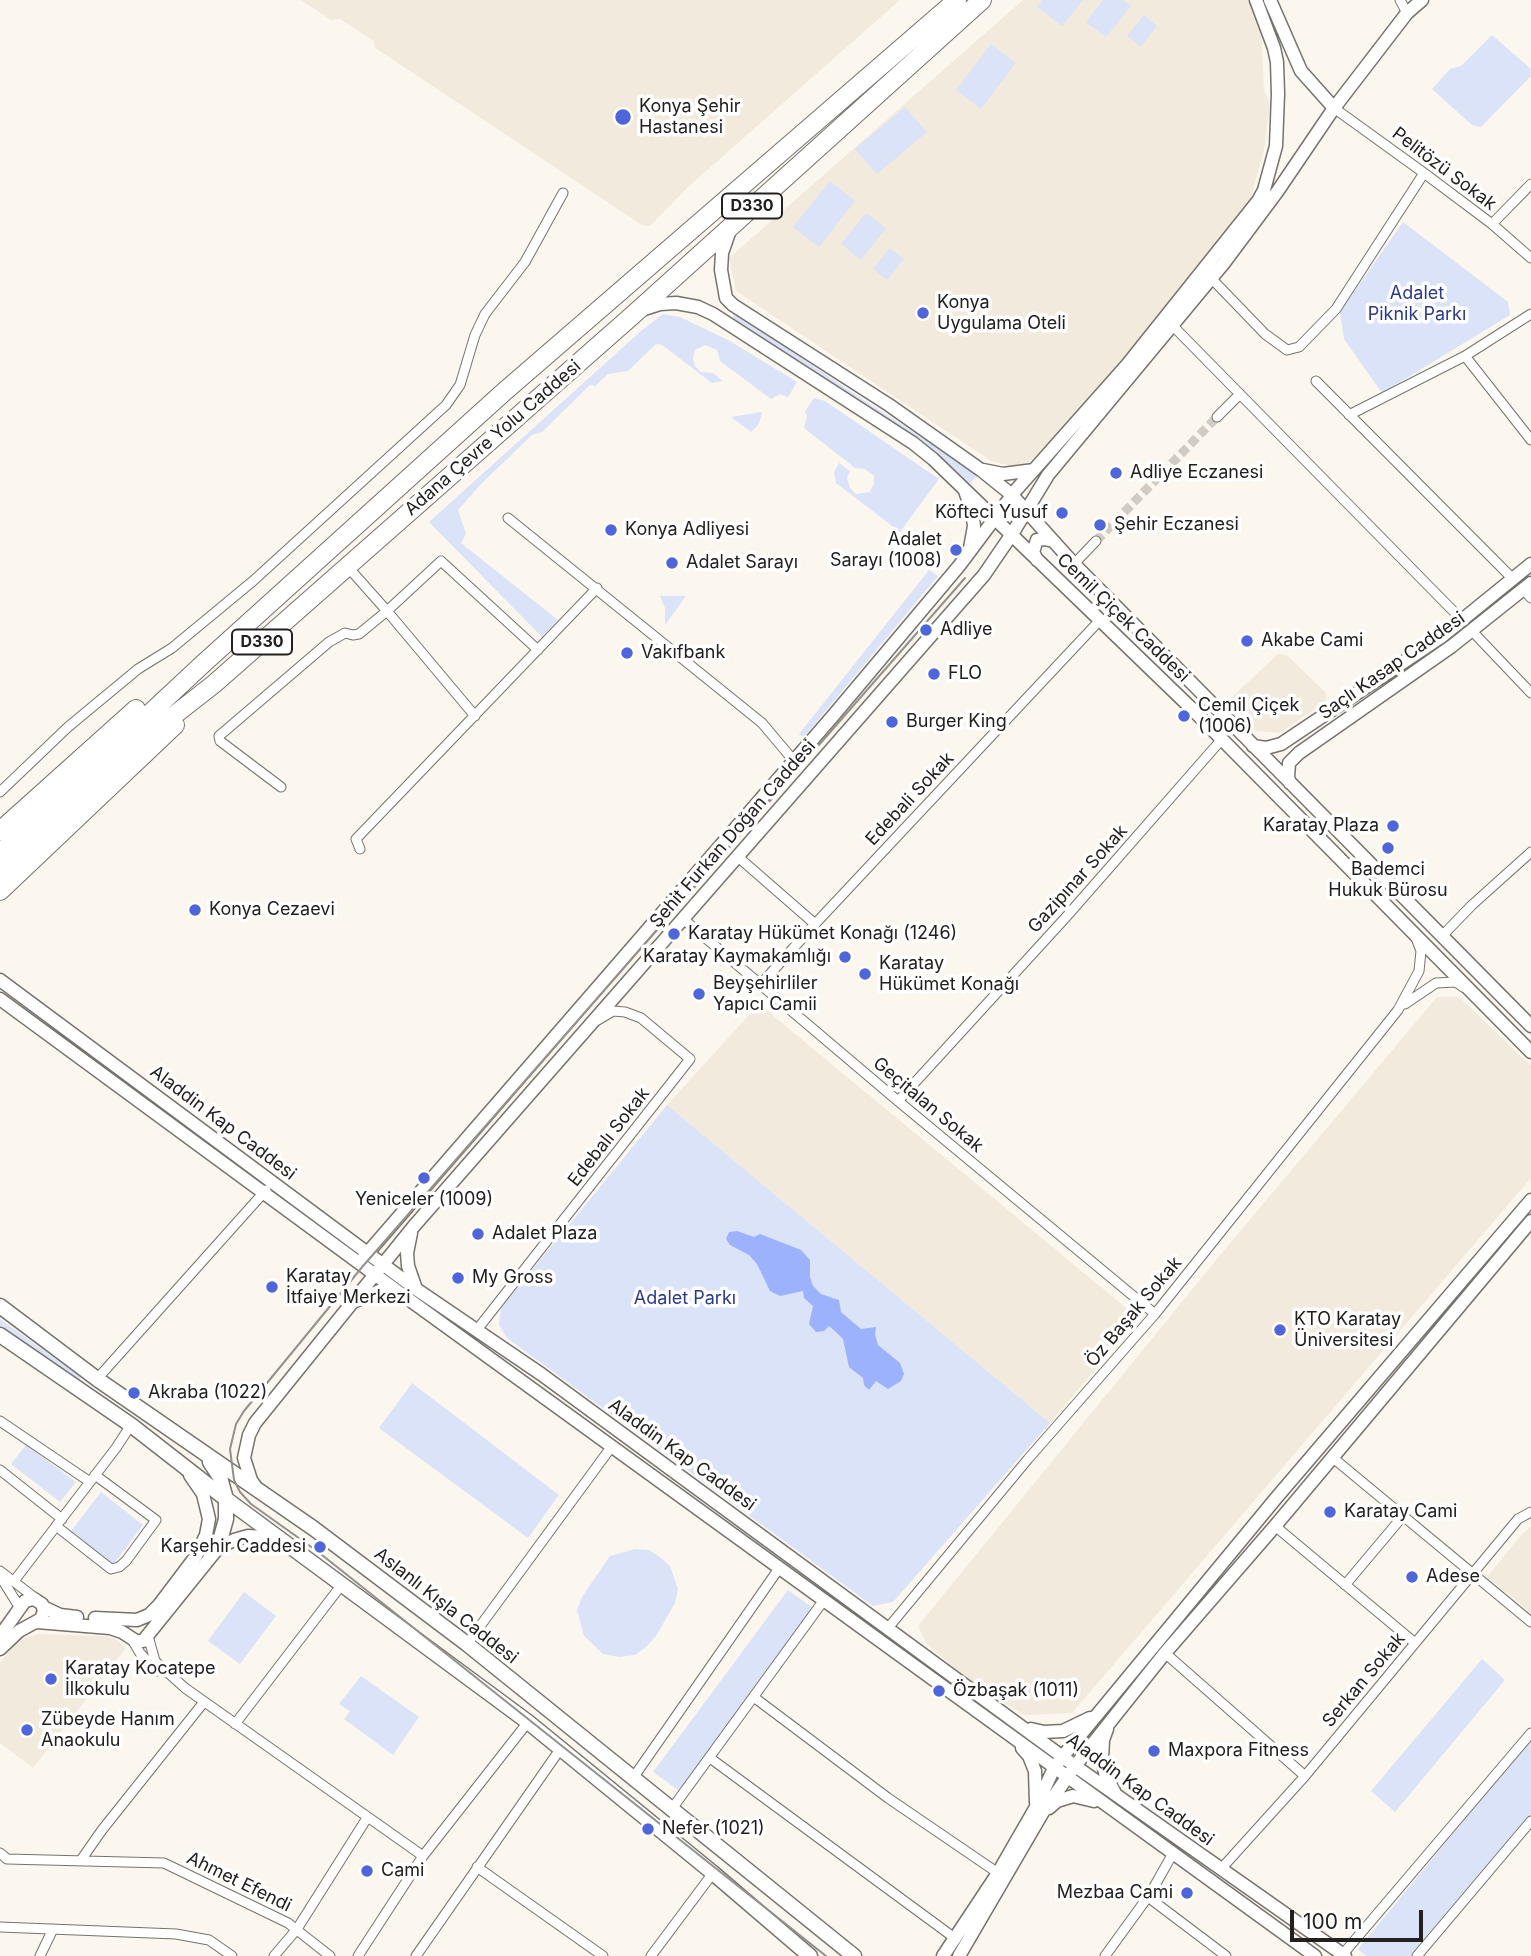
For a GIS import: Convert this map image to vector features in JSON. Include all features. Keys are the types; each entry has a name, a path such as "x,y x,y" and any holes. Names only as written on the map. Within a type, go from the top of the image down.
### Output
{"highway":[{"path":"803,136 831,98 939,0"},
{"name":"Adana Çevre Yolu Caddesi","path":"0,853 205,662 505,391 803,136 957,0"},
{"name":"Adana Çevre Yolu Caddesi","path":"0,871 131,749 214,684 634,314 982,0"},
{"path":"828,138 889,94 998,0"},
{"path":"0,831 151,697 205,662"},
{"path":"0,891 148,752 214,684"}],"main road":[{"name":"Aslanlı Kışla Caddesi","path":"0,1306 97,1379 257,1489 467,1644 854,1956"},
{"path":"0,1335 131,1425 226,1499 528,1721 810,1956"},
{"path":"196,1448 214,1467 225,1488 226,1519 218,1548"}],"street":[{"name":"Şehit Furkan Doğan Caddesi","path":"363,1257 794,761 959,566 1012,495 1104,393 1258,201 1276,146 1277,62 1269,31 1256,0"},
{"path":"1270,0 1301,71 1334,108"},
{"path":"1400,0 1407,13"},
{"path":"1030,515 1034,495 1048,475 1211,278 1278,192 1334,108 1407,13 1422,0"},
{"name":"Pelitözü Sokak","path":"1334,108 1492,224 1531,258"},
{"path":"1211,278 1276,342 1287,350 1298,346 1336,309 1424,173"},
{"path":"1492,224 1531,184"},
{"path":"0,792 68,727 138,669 172,648 253,581 446,405 460,386 475,335 485,314 525,262 563,193"},
{"path":"722,319 722,309 733,305 726,298 724,291 721,261 733,223"},
{"name":"Cemil Çiçek Caddesi","path":"634,314 654,305 676,303 698,307 722,319 913,443 995,517 1010,539 1035,558 1222,739 1531,1052"},
{"name":"Cemil Çiçek Caddesi","path":"733,305 889,405 1012,495 1073,564 1531,1026"},
{"path":"1349,415 1465,356 1531,314"},
{"path":"1173,326 1463,621"},
{"path":"1465,356 1531,440"},
{"path":"1316,381 1513,579"},
{"path":"1217,417 1240,394"},
{"path":"981,470 1003,474 1034,470"},
{"path":"961,485 972,511 974,526 969,553"},
{"name":"Şehit Furkan Doğan Caddesi","path":"257,1489 244,1458 249,1434 351,1302 682,918 984,575 1030,515"},
{"path":"508,518 762,723 794,761"},
{"path":"993,563 1013,554 1035,558 1033,552 1037,540 1045,538 1053,541"},
{"path":"1073,564 1096,541"},
{"path":"959,566 971,559 980,560 987,570 984,575"},
{"path":"281,786 220,741 219,736 329,642 345,633 359,634 442,561 538,650"},
{"name":"Saçlı Kasap Caddesi","path":"1277,746 1463,621 1531,564"},
{"path":"347,566 475,716"},
{"path":"360,849 356,839 597,588"},
{"name":"Saçlı Kasap Caddesi","path":"1292,758 1529,590"},
{"name":"Edebali Sokak","path":"761,984 1100,620"},
{"path":"1472,631 1531,693"},
{"name":"Gazipınar Sokak","path":"898,1101 1067,916 1222,739"},
{"path":"1253,746 1277,746 1276,755 1281,759 1292,758 1287,770 1290,783"},
{"path":"1442,936 1531,852"},
{"path":"737,856 815,924"},
{"name":"Geçitalan Sokak","path":"682,918 1156,1314"},
{"path":"1398,1010 1419,971 1421,951 1413,930"},
{"name":"Aladdin Kap Caddesi","path":"0,981 363,1257 400,1293 780,1567 1172,1855 1315,1956"},
{"path":"1398,1010 1436,983 1456,982 1478,996"},
{"name":"Aladdin Kap Caddesi","path":"0,999 161,1119 268,1187"},
{"name":"Öz Başak Sokak","path":"888,1628 1027,1459 1156,1314 1398,1010"},
{"name":"Edebalı Sokak","path":"476,1331 690,1059 641,1018 625,1012 612,1011 588,1026"},
{"path":"97,1379 268,1187"},
{"path":"959,1956 1040,1810 1054,1768 1063,1756 1277,1497 1531,1200"},
{"path":"943,1956 1040,1810 1110,1721 1531,1221"},
{"path":"414,1226 407,1253 415,1289"},
{"name":"Aladdin Kap Caddesi","path":"378,1269 415,1289 541,1374 1075,1766 1344,1955"},
{"path":"351,1302 382,1290 400,1293"},
{"path":"0,1421 156,1520 126,1561 111,1569 0,1470"},
{"path":"14,1581 131,1425"},
{"path":"467,1644 612,1446"},
{"path":"1332,1457 1531,1622"},
{"path":"177,1462 199,1487 206,1502 209,1519 206,1535 196,1556 159,1605 149,1615 129,1626 130,1637 152,1667 423,1856"},
{"name":"Serkan Sokak","path":"1221,1870 1305,1776 1518,1519 1531,1512"},
{"path":"1345,1585 1403,1516"},
{"path":"1275,1526 1415,1643"},
{"path":"1275,1526 1415,1643"},
{"path":"0,1573 24,1621 110,1628 139,1642 148,1636 218,1548 234,1540 256,1536 293,1548"},
{"path":"633,1778 780,1567"},
{"path":"0,1573 41,1604 43,1615 36,1622 19,1630 0,1649"},
{"path":"235,1724 342,1583"},
{"path":"0,1636 28,1600 65,1616 144,1621 149,1626 148,1636 155,1661 185,1688"},
{"path":"671,1810 824,1600"},
{"path":"1166,1653 1305,1776"},
{"path":"755,1698 888,1798 998,1873"},
{"path":"81,1860 205,1702"},
{"path":"1025,1728 1044,1732 1063,1731 1099,1712"},
{"path":"358,1956 423,1856 528,1721"},
{"path":"1110,1721 1103,1740 1102,1759 1106,1777 1116,1795"},
{"path":"1344,1955 1531,1733"},
{"path":"1016,1740 1029,1756 1035,1771 1040,1810"},
{"path":"416,1956 561,1748"},
{"path":"710,1758 956,1939"},
{"path":"1040,1810 1073,1796 1107,1807"},
{"path":"274,1956 297,1929 367,1818"},
{"path":"1417,1956 1531,1821"},
{"path":"1108,1955 1148,1897 1172,1855"},
{"name":"Ahmet Efendi","path":"2,1857 164,1863 297,1929 330,1956"},
{"path":"477,1867 603,1956"},
{"path":"651,1956 713,1873"},
{"path":"1148,1897 1226,1956"},
{"path":"0,1927 176,1934 209,1940 232,1956"},
{"path":"40,1956 53,1929"}],"shaded area":[{"name":"Konya Şehir Hastanesi","path":"301,0 900,0 688,187 650,226 642,225 375,48 374,41 340,19 331,20"},
{"path":"1023,0 1250,0 1261,27 1264,91 1270,103 1264,150 1250,201 1097,396 1029,462 1011,466 991,461 736,291 729,258"},
{"path":"1278,654 1287,655 1326,693 1326,702 1279,733 1256,731 1231,706 1232,697"},
{"name":"KTO Karatay Üniversitesi","path":"1437,997 1459,997 1531,1066 1531,1178 1072,1713 1024,1715 975,1686 926,1643 918,1626 1216,1260"},
{"path":"759,1004 1136,1316 1136,1321 1050,1423 667,1105"},
{"path":"1531,1527 1531,1613 1487,1577 1522,1534"},
{"name":"Karatay Kocatepe İlkokulu","path":"39,1634 103,1636 116,1639 126,1648 33,1768 0,1743 0,1663 14,1645"}],"green space":[{"path":"1042,0 1083,0 1062,26 1037,7"},
{"path":"1103,0 1123,0 1131,6 1106,37 1086,22"},
{"path":"1144,15 1157,26 1141,47 1127,36"},
{"path":"1492,35 1531,69 1531,76 1481,127 1472,125 1432,89 1450,69 1461,66"},
{"path":"991,44 1016,63 981,109 956,90"},
{"path":"905,107 927,132 877,174 855,149"},
{"path":"830,181 855,201 819,247 793,227"},
{"path":"866,213 886,228 861,260 841,244"},
{"name":"Adalet Piknik Parkı","path":"1403,222 1508,302 1510,315 1382,393 1344,339 1340,312"},
{"path":"890,248 904,259 887,280 873,269"},
{"path":"735,313 979,474 969,484 930,450 732,319"},
{"path":"663,314 680,317 730,341 797,382 788,397 780,394 771,399 720,361 717,350 705,345 695,350 693,358 695,366 701,372 713,373 723,381 712,383 662,345 656,344 628,371 608,374 595,386 590,385 542,432 532,435 482,483 458,510 466,534 461,543 558,620 542,637 429,522"},
{"path":"814,398 825,401 939,479 900,532 836,483 834,472 839,463 850,471 847,478 850,488 856,494 870,492 874,476 865,469 855,468 804,428 807,416 805,411"},
{"path":"762,412 759,424 751,432 731,417"},
{"path":"929,570 938,576 803,738 799,734"},
{"path":"660,596 686,596 665,625 665,608"},
{"name":"Adalet Parkı","path":"667,1105 1050,1423 893,1602 873,1606 507,1338 499,1325 501,1308"},
{"path":"0,1319 81,1377 78,1381 0,1328"},
{"path":"412,1383 559,1495 528,1538 379,1428"},
{"path":"26,1445 76,1482 60,1502 11,1464"},
{"path":"101,1492 143,1525 113,1565 71,1531"},
{"path":"635,1549 649,1550 670,1566 678,1589 675,1603 656,1636 635,1655 619,1657 603,1654 584,1636 577,1610 582,1597 610,1556"},
{"path":"788,1590 816,1610 681,1792 653,1772"},
{"path":"244,1592 276,1616 240,1664 208,1641"},
{"path":"1482,1659 1505,1680 1395,1812 1371,1791"},
{"path":"361,1676 419,1717 393,1755 344,1719 350,1711 339,1704"},
{"path":"1531,1739 1531,1815 1412,1956 1366,1956 1358,1949"}],"water":[{"path":"737,1231 754,1237 760,1234 801,1250 810,1260 813,1286 821,1294 839,1300 841,1312 861,1329 876,1327 878,1345 900,1363 904,1374 901,1381 888,1389 876,1381 869,1390 864,1385 863,1378 849,1367 843,1339 829,1326 824,1331 816,1332 809,1324 813,1306 804,1298 803,1291 780,1296 770,1291 757,1264 749,1255 730,1245 726,1239 729,1232"}],"tunnel":[{"path":"1096,541 1217,417"}],"tram line":[{"path":"826,1956 317,1551 251,1504 234,1480 230,1449 236,1424 244,1411 363,1266 965,578"}],"place":[{"name":"Konya Şehir Hastanesi","path":"623,117"},
{"name":"Konya Uygulama Oteli","path":"923,313"},
{"name":"Adliye Eczanesi","path":"1116,473"},
{"name":"Köfteci Yusuf","path":"1062,513"},
{"name":"Şehir Eczanesi","path":"1100,525"},
{"name":"Konya Adliyesi","path":"611,530"},
{"name":"Adalet Sarayı (1008)","path":"956,550"},
{"name":"Adalet Sarayı","path":"672,563"},
{"name":"Adliye","path":"926,630"},
{"name":"Akabe Cami","path":"1247,641"},
{"name":"Vakıfbank","path":"627,653"},
{"name":"FLO","path":"934,674"},
{"name":"Cemil Çiçek (1006)","path":"1184,716"},
{"name":"Burger King","path":"892,722"},
{"name":"Karatay Plaza","path":"1393,826"},
{"name":"Bademci Hukuk Bürosu","path":"1388,848"},
{"name":"Konya Cezaevi","path":"195,910"},
{"name":"Karatay Hükümet Konağı (1246)","path":"674,934"},
{"name":"Karatay Kaymakamlığı","path":"845,957"},
{"name":"Karatay Hükümet Konağı","path":"865,974"},
{"name":"Beyşehirliler Yapıcı Camii","path":"699,994"},
{"name":"Yeniceler (1009)","path":"424,1178"},
{"name":"Adalet Plaza","path":"478,1234"},
{"name":"My Gross","path":"458,1278"},
{"name":"Karatay İtfaiye Merkezi","path":"272,1287"},
{"name":"KTO Karatay Üniversitesi","path":"1280,1330"},
{"name":"Akraba (1022)","path":"134,1393"},
{"name":"Karatay Cami","path":"1330,1512"},
{"name":"Karşehir Caddesi","path":"320,1547"},
{"name":"Adese","path":"1412,1577"},
{"name":"Karatay Kocatepe İlkokulu","path":"51,1679"},
{"name":"Özbaşak (1011)","path":"939,1691"},
{"name":"Zübeyde Hanım Anaokulu","path":"27,1730"},
{"name":"Maxpora Fitness","path":"1154,1751"},
{"name":"Nefer (1021)","path":"648,1829"},
{"name":"Cami","path":"367,1871"},
{"name":"Mezbaa Cami","path":"1187,1893"}]}
